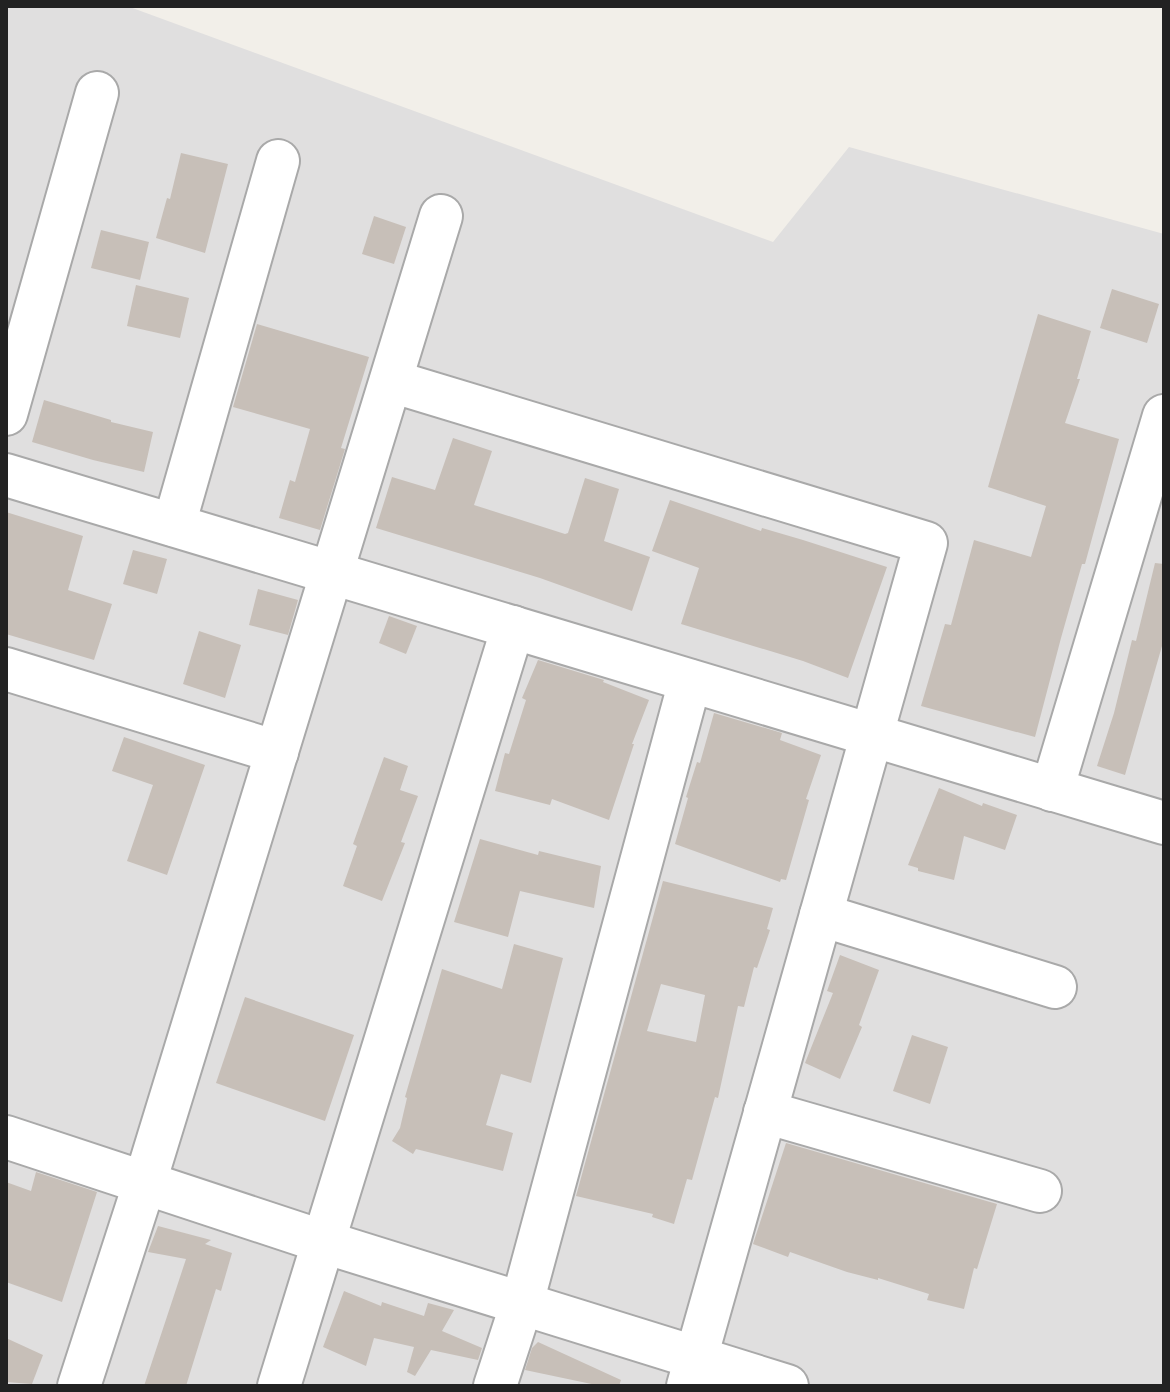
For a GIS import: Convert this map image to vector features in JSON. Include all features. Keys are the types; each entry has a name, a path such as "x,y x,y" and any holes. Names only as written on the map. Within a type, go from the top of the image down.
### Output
{"street":[{"path":"6,414 97,93"},
{"path":"174,525 278,161"},
{"path":"79,1386 145,1182 441,216"},
{"path":"391,381 926,543 692,1372"},
{"path":"1052,790 1164,416"},
{"path":"6,475 1164,823"},
{"path":"279,1386 513,627"},
{"path":"6,669 277,752"},
{"path":"495,1386 522,1303 690,681"},
{"path":"821,915 1055,987"},
{"path":"765,1112 1040,1191"},
{"path":"6,1137 324,1242 522,1303 692,1372 787,1386"}],"shaded area":[{"path":"6,6 127,6 773,242 849,147 1164,234 1164,1386 6,1386"}],"building":[{"path":"181,153 228,164 205,253 156,238 167,198 170,199"},
{"path":"374,216 406,227 394,264 362,254"},
{"path":"101,230 149,242 140,280 91,268"},
{"path":"136,285 189,298 180,338 127,326"},
{"path":"1112,289 1159,304 1147,343 1100,328"},
{"path":"1038,314 1091,331 1077,379 1080,379 1065,423 1119,439 1035,737 921,706 945,624 951,625 974,540 1031,557 1046,506 988,487"},
{"path":"257,324 369,357 320,530 279,518 290,480 295,482 310,429 233,407"},
{"path":"44,400 153,432 144,472 32,442"},
{"path":"453,438 492,451 474,505 565,534 568,533 585,478 619,489 604,541 650,557 632,611 540,578 376,528 392,477 435,490"},
{"path":"670,500 761,531 762,528 887,567 848,678 681,624 699,568 652,551"},
{"path":"6,512 83,536 68,590 112,604 94,660 6,634"},
{"path":"133,550 167,559 157,594 123,584"},
{"path":"1155,563 1164,564 1164,639 1125,775 1097,766 1132,640 1136,641"},
{"path":"258,589 298,600 288,635 249,625"},
{"path":"389,616 417,626 406,654 379,643"},
{"path":"199,631 241,645 225,698 183,684"},
{"path":"538,660 604,680 649,700 609,820 552,799 550,805 495,791 505,753 509,754 526,700 522,698"},
{"path":"714,713 782,733 780,740 821,755 806,799 809,800 786,880 781,879 780,882 675,844 686,797 697,762 700,763"},
{"path":"124,737 205,765 167,875 127,861 153,785 112,771"},
{"path":"384,757 408,766 400,790 418,796 401,842 405,843 382,901 343,886 357,846 353,844"},
{"path":"939,788 982,806 983,803 1017,815 1005,850 964,836 954,880 918,871 918,868 908,865"},
{"path":"480,839 538,855 539,851 601,866 594,908 520,891 508,937 454,922"},
{"path":"663,881 773,908 767,929 770,930 757,968 754,967 744,1007 738,1006 718,1098 715,1097 692,1180 687,1179 674,1224 652,1217 653,1214 576,1196","holes":["661,984 705,995 696,1042 647,1031"]},
{"path":"514,944 563,958 531,1083 501,1074 486,1125 513,1133 503,1171 416,1149 413,1154 392,1141 400,1128 405,1097 442,969 502,989"},
{"path":"840,955 879,970 859,1025 862,1027 840,1079 805,1063 833,993 827,991"},
{"path":"245,997 354,1035 325,1121 216,1083"},
{"path":"912,1035 948,1047 930,1104 893,1091"},
{"path":"786,1143 997,1204 977,1269 974,1268 964,1309 927,1300 929,1294 878,1278 847,1272 790,1252 788,1257 753,1244"},
{"path":"36,1172 97,1192 62,1302 6,1282 6,1182 31,1191"},
{"path":"158,1226 211,1240 205,1244 232,1253 221,1291 216,1289 186,1386 144,1386 186,1259 148,1252"},
{"path":"344,1291 381,1306 382,1302 424,1316 428,1303 454,1310 442,1331 482,1348 478,1360 431,1350 415,1376 407,1372 414,1347 374,1338 366,1366 323,1347"},
{"path":"6,1338 43,1355 32,1384 6,1382"},
{"path":"538,1342 621,1380 619,1386 601,1386 525,1370 532,1348"}]}
